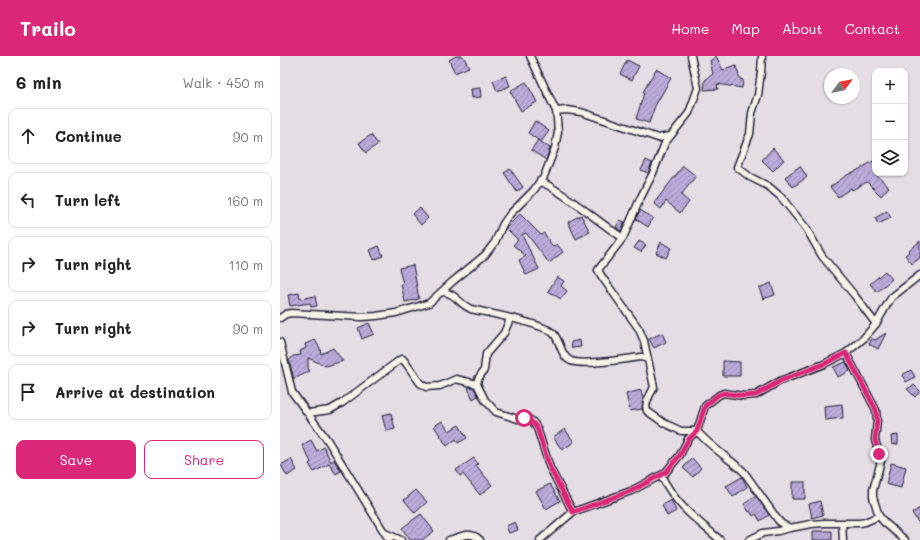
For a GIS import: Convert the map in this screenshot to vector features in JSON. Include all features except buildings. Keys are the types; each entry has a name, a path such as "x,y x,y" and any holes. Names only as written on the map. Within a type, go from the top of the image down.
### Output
{"street":[{"path":"280,318 291,313 362,317 376,316 396,313 426,305 485,256 495,242 503,224 510,214 543,179 555,148 558,132 556,111 530,56"},
{"path":"690,56 698,88 689,113 665,143 623,238 598,270 639,329 644,341 654,387 648,398 646,408 647,411 664,424 681,431 697,431 714,448 744,472 778,520 790,528"},
{"path":"762,56 758,95 752,113 750,134 737,167 768,186 781,197 806,228 822,256 876,324"},
{"path":"556,111 567,110 581,112 658,138 670,136"},
{"path":"540,181 556,189 623,238"},
{"path":"540,540 573,512 631,491 669,469 680,455 688,440 697,431 705,406 721,394 732,393 743,396 756,395 780,381 824,364 846,353 863,339 876,324 892,297 920,275"},
{"path":"441,292 450,294 463,306 471,309 530,323 553,333 564,356 570,360 589,362 641,357 648,359"},
{"path":"510,319 504,333 486,354 484,370 478,379 477,384 486,400 496,412 518,419 529,419 533,422 539,433 550,468 573,512"},
{"path":"280,342 292,392 328,441 389,540"},
{"path":"846,353 876,410 876,443 881,461 872,494 879,516 905,540"},
{"path":"308,413 330,410 342,403 401,359 403,359 420,382 426,387 440,386 456,379 477,384"},
{"path":"661,475 673,497 682,508 720,540"},
{"path":"748,540 763,533 811,524 865,522 879,516"},
{"path":"842,523 843,540"},
{"path":"385,533 400,540"},
{"path":"449,540 467,534 473,534 480,540"}],"route":[{"path":"524,418 533,422 537,428 550,468 573,512 631,491 666,472 680,455 688,440 697,431 705,406 718,395 724,393 732,393 743,396 756,395 780,381 824,364 846,353 854,371 876,410 877,420 875,440 879,454"}]}
